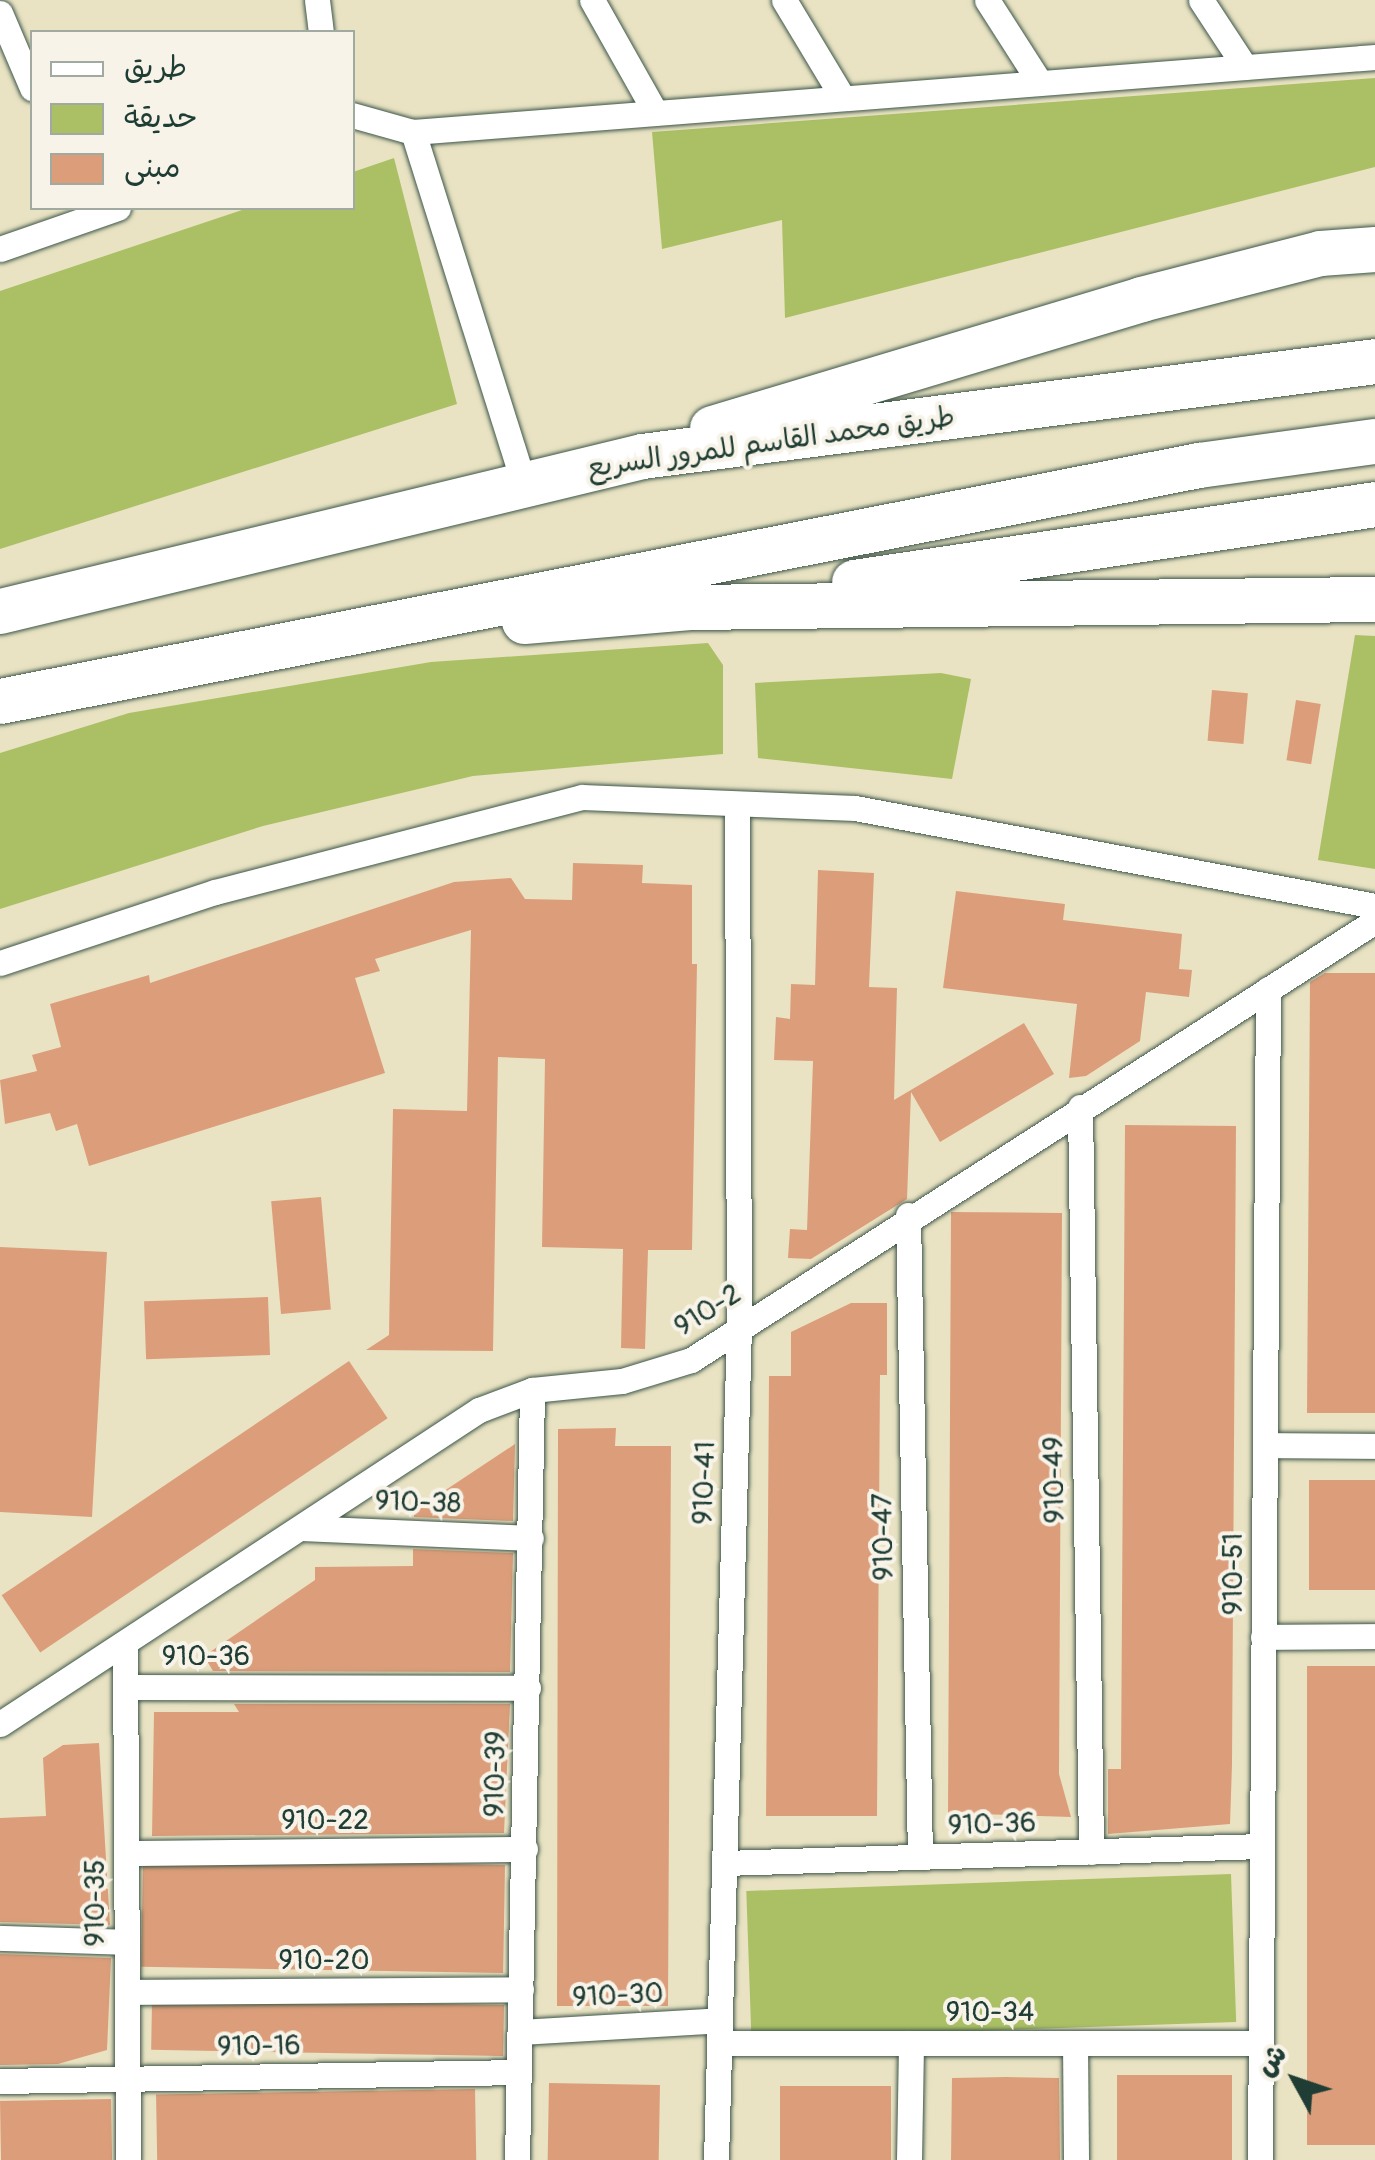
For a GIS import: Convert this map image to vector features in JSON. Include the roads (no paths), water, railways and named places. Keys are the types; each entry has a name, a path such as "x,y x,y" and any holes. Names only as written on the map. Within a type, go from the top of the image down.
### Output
{"highway":[{"path":"642,456 822,391 1320,253 1375,233"},
{"path":"1320,253 1375,249"},
{"name":"طريق محمد القاسم للمرور السريع","path":"0,611 642,456 1375,360"},
{"path":"0,701 283,642 1198,465 1375,441"},
{"path":"283,642 689,607 1375,504"},
{"path":"689,607 1375,600"}],"street":[{"path":"317,0 322,30"},
{"path":"592,0 656,112"},
{"path":"784,0 843,98"},
{"path":"987,0 1040,83"},
{"path":"1201,0 1245,67"},
{"path":"0,14 30,83"},
{"path":"355,116 412,132 1375,57"},
{"path":"412,132 524,484"},
{"path":"0,249 87,213"},
{"path":"0,963 215,892 582,797 737,807 855,808 1375,906"},
{"name":"910-41","path":"716,2160 739,1327 737,807"},
{"name":"910-2","path":"0,1724 479,1410 532,1390 639,1376 691,1360 908,1215 1375,921"},
{"name":"910-51","path":"1260,2160 1268,989"},
{"name":"910-49","path":"1080,1107 1091,1852"},
{"name":"910-47","path":"908,1215 920,1857"},
{"name":"910-39","path":"517,2160 532,1390"},
{"path":"1265,1445 1375,1446"},
{"name":"910-38","path":"302,1528 531,1538"},
{"path":"1264,1637 1375,1636"},
{"name":"910-35","path":"124,1646 128,2160"},
{"name":"910-36","path":"125,1687 528,1688"},
{"name":"910-36","path":"724,1863 1261,1846"},
{"name":"910-22","path":"126,1852 525,1849"},
{"path":"0,1938 126,1942"},
{"name":"910-20","path":"127,1992 521,1990"},
{"name":"910-34","path":"719,2031 910,2043 1261,2044"},
{"name":"910-30","path":"520,2032 719,2031"},
{"path":"910,2043 910,2160"},
{"path":"1076,2044 1076,2160"},
{"name":"910-16","path":"0,2081 519,2072"}]}
